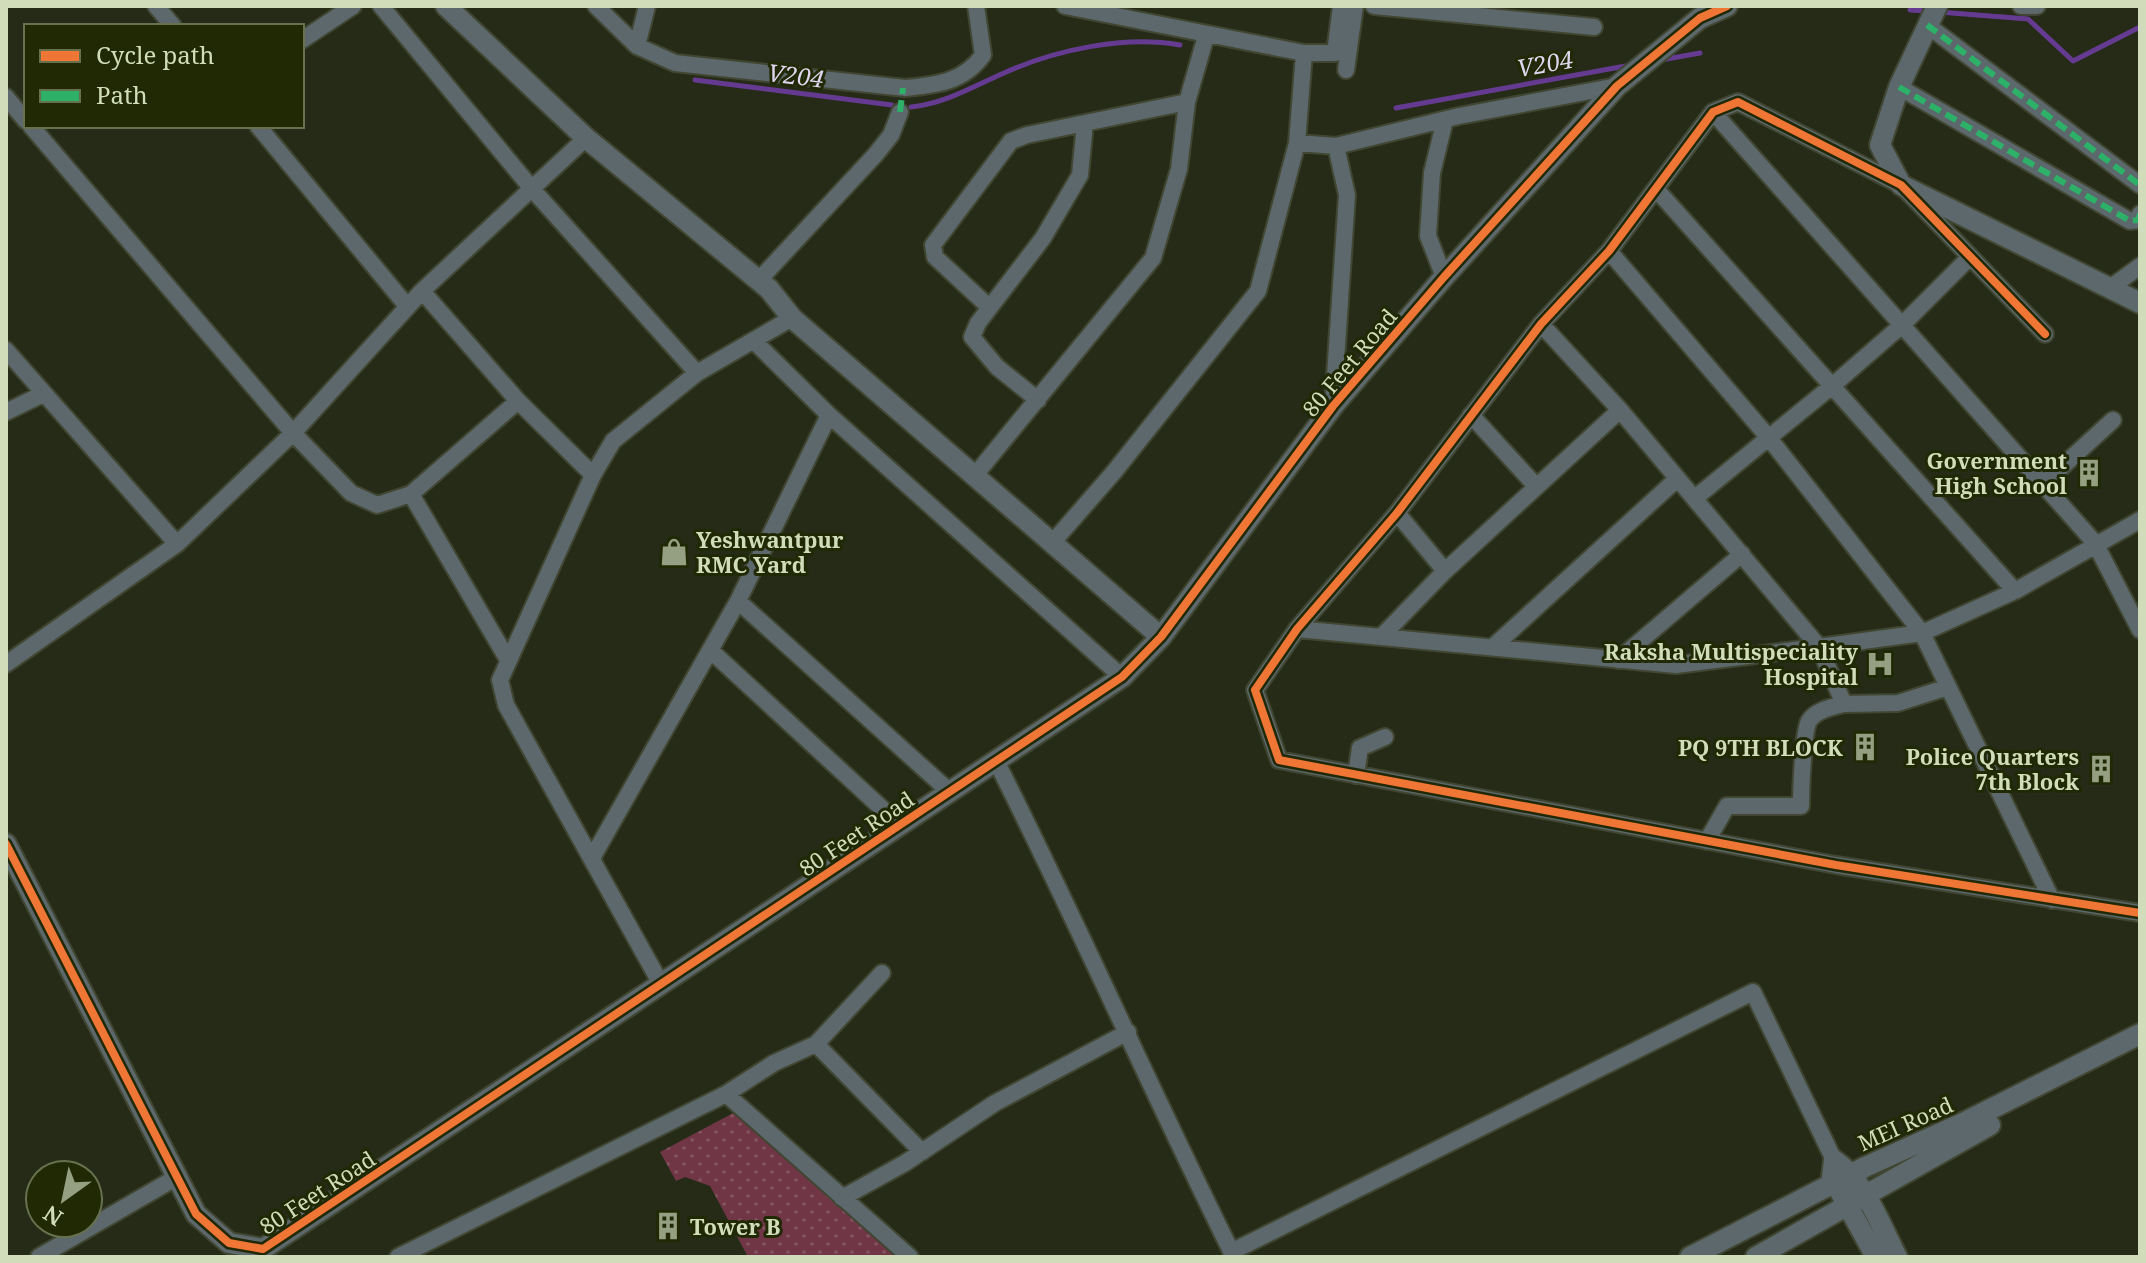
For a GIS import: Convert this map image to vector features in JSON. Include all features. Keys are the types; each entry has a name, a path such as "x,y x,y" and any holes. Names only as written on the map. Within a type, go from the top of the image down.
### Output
{"street":[{"path":"156,6 171,24"},
{"path":"304,39 353,6"},
{"path":"381,6 533,190 697,373"},
{"path":"446,6 586,138 759,280 792,318 1161,637"},
{"path":"596,6 637,46 675,63 905,88 958,79 973,69 983,55 976,6"},
{"path":"637,46 647,6"},
{"path":"1065,6 1304,53 1335,53 1341,6"},
{"path":"1346,70 1355,6"},
{"path":"1374,6 1594,27"},
{"name":"80 Feet Road","path":"7,849 196,1214 229,1243 263,1249 1122,677 1161,637 1333,406 1444,277 1617,86 1700,18 1727,6"},
{"path":"2021,6 2037,6"},
{"path":"2045,334 1901,185 1880,145 1899,87 1931,17 2140,185"},
{"path":"976,474 1153,258 1179,169 1187,102 1206,36"},
{"path":"1053,542 1114,472 1258,291 1297,143 1304,53"},
{"path":"1297,143 1336,146 1445,120 1617,86"},
{"path":"1899,87 2130,221 2138,220 2140,214"},
{"path":"6,97 24,119"},
{"path":"989,307 935,257 933,245 1011,141 1187,102"},
{"path":"2140,303 1738,102 1713,112 1609,251 1541,324 1397,513 1297,629 1255,690 1279,760 1707,841 2140,913"},
{"path":"759,280 876,154 891,135 900,112"},
{"path":"1713,112 2095,543 2140,630"},
{"path":"1444,277 1428,236 1428,221 1432,173 1445,120"},
{"path":"1038,400 997,367 972,337 989,307 1043,238 1080,175 1085,123"},
{"path":"33,128 293,433 351,493 377,505 411,494 518,401"},
{"path":"260,128 407,306"},
{"path":"6,664 177,544 293,433 422,291 586,138"},
{"path":"1333,406 1347,195 1336,146"},
{"path":"1656,189 2015,591"},
{"path":"1609,251 1769,438 1922,633 2052,900"},
{"path":"1695,498 1902,325 1970,257"},
{"path":"2110,288 2140,266"},
{"path":"422,291 518,401 593,475"},
{"path":"661,984 506,705 500,680 593,475 613,441 697,373 792,318"},
{"path":"1541,324 1620,410 1819,647 1844,704"},
{"path":"754,341 829,415 1122,677"},
{"path":"6,350 177,544"},
{"path":"6,412 43,394"},
{"path":"1381,637 1445,571 1620,410"},
{"path":"592,858 738,601 829,415"},
{"path":"1471,415 1536,486"},
{"path":"2043,484 2113,420"},
{"path":"1494,646 1677,479"},
{"path":"411,494 508,660"},
{"path":"1397,513 1445,571"},
{"path":"1297,629 1676,665 1819,647 1922,633 2015,591 2140,520"},
{"path":"1618,660 1742,554"},
{"path":"738,601 950,792"},
{"path":"710,650 900,825"},
{"path":"1707,841 1727,806 1801,806 1809,721 1826,708 1844,704 1898,703 1948,687"},
{"path":"1356,775 1360,748 1385,737"},
{"path":"996,761 1059,885 1099,976 1232,1254 1753,992 1834,1160 1832,1177 1843,1178 1897,1257"},
{"path":"398,1257 726,1094 774,1063 816,1044 882,973"},
{"path":"842,1198 922,1152 995,1103 1128,1032"},
{"name":"MEI Road","path":"1690,1257 1843,1178 1967,1121 2140,1034"},
{"path":"816,1044 922,1152"},
{"name":"MEI Road","path":"1756,1257 1972,1134 2140,1050"},
{"path":"726,1094 910,1257"},
{"path":"39,1257 177,1177"},
{"path":"1856,1199 1876,1257"}],"shaded area":[{"path":"737,1111 903,1257 748,1257 710,1186 685,1177 676,1181 660,1152"}],"waterway":[{"name":"V204","path":"1910,10 1929,11"},
{"name":"V204","path":"1939,12 2028,19 2073,61 2140,27"},
{"name":"V204","path":"911,107 947,98 1024,65 1067,51 1113,43 1180,45"},
{"name":"V204","path":"1661,60 1700,53"},
{"name":"V204","path":"1396,108 1631,65"},
{"name":"V204","path":"695,80 892,105"}],"marked path":[{"path":"1927,25 2140,185"},
{"path":"1899,87 2130,221 2138,220 2140,214"},
{"path":"900,112 903,88"}],"cycle path":[{"path":"6,844 196,1214 229,1243 263,1249 1122,677 1161,637 1333,406 1444,277 1617,86 1700,18 1727,6"},
{"path":"2045,334 1901,185 1738,102 1713,112 1609,251 1541,324 1397,513 1297,629 1255,690 1279,760 1836,865 2140,913"}],"place":[{"name":"Government High School","path":"2089,473"},
{"name":"Yeshwantpur RMC Yard","path":"674,552"},
{"name":"Raksha Multispeciality Hospital","path":"1880,664"},
{"name":"PQ 9TH BLOCK","path":"1865,747"},
{"name":"Police Quarters 7th Block","path":"2101,769"},
{"name":"Tower B","path":"668,1226"}]}
